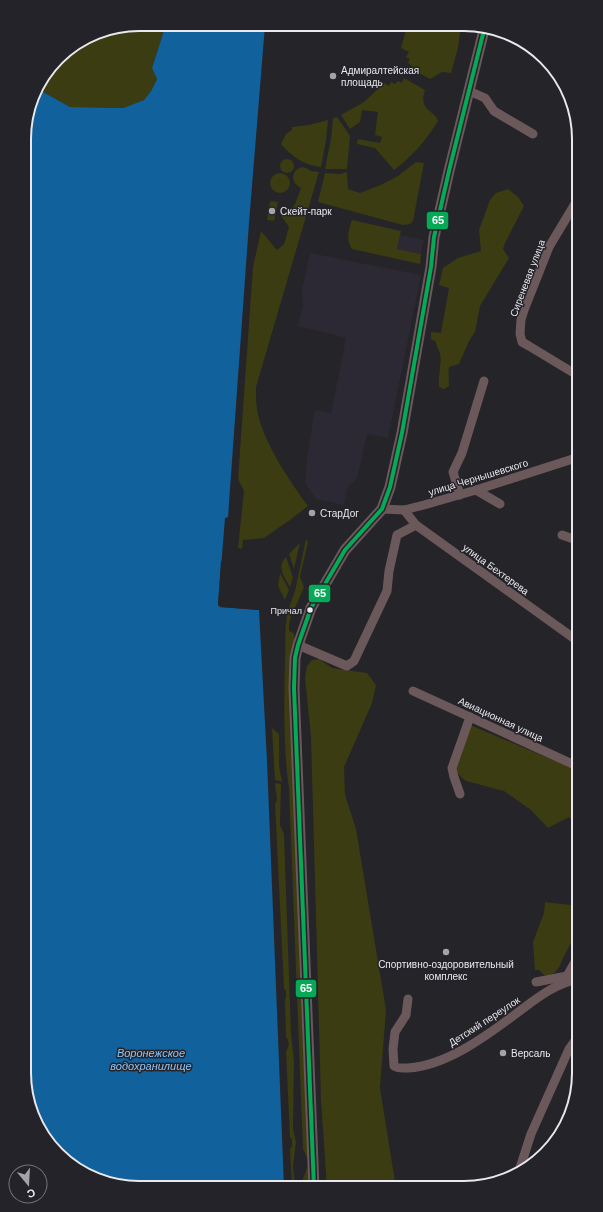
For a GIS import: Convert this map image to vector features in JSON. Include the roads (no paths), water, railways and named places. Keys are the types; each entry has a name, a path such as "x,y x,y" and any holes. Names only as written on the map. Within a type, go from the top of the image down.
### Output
{"main road":[{"path":"314,1181 294,688 295,658 311,608 345,550 382,509 390,487 402,433 431,267 434,237 483,33"}],"street":[{"path":"469,91 485,98 494,110 533,134"},
{"name":"Сиреневая улица","path":"572,209 549,247 522,315 520,334 522,342 572,369"},
{"path":"460,495 453,472 462,453 484,381"},
{"name":"улица Чернышевского","path":"382,509 404,510 460,495 572,459"},
{"path":"476,490 500,504"},
{"name":"улица Бехтерева","path":"404,510 416,525 572,637"},
{"path":"298,645 346,666 354,662 387,591 389,571 397,535 416,525"},
{"path":"562,535 572,539"},
{"name":"Авиационная улица","path":"413,691 572,764"},
{"path":"460,794 452,768 470,717"},
{"path":"536,982 566,976 572,966"},
{"name":"Детский переулок","path":"408,999 406,1015 395,1032 393,1049 394,1066 397,1068 412,1068 429,1064 462,1050 505,1022 542,994 572,980"},
{"path":"521,1165 530,1134 572,1045"}],"water":[{"name":"Воронежское водохранилище","path":"164,31 265,31 228,517 225,518 218,605 220,607 259,610 267,761 284,1181 139,1181 125,1180 98,1173 73,1159 49,1133 37,1108 32,1087 31,132 35,111 42,91 70,107 123,108 144,100 151,91 157,79 152,68"}],"place":[{"name":"Адмиралтейская площадь","path":"333,76"},
{"name":"Скейт-парк","path":"272,211"},
{"name":"СтарДог","path":"312,513"},
{"name":"Причал","path":"310,610"},
{"name":"Спортивно-оздоровительный комплекс","path":"446,952"},
{"name":"Версаль","path":"503,1053"}]}
